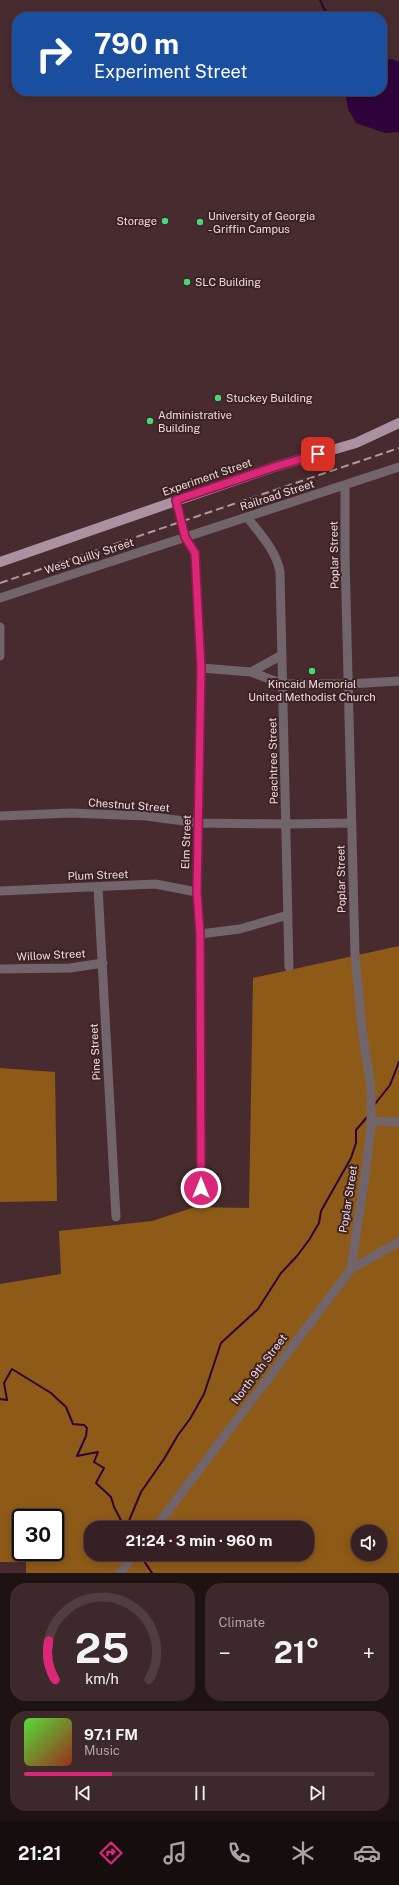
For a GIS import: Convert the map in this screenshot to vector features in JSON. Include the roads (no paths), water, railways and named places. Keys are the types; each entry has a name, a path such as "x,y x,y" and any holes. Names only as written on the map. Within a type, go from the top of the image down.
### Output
{"main road":[{"name":"Experiment Street","path":"0,562 274,467 356,443 399,423"}],"street":[{"name":"Railroad Street","path":"186,538 399,467"},
{"name":"Poplar Street","path":"345,485 345,556 355,954 362,1029 370,1080 371,1121 365,1176 351,1269"},
{"name":"Elm Street","path":"176,500 186,538 195,553 201,668 197,892 200,934 201,1188"},
{"name":"Peachtree Street","path":"247,517 273,550 278,560 280,572 287,824 289,967"},
{"name":"West Quilly Street","path":"0,598 186,538"},
{"path":"0,626 0,656"},
{"path":"251,672 282,655"},
{"path":"201,668 251,672 283,684 349,684 399,681"},
{"name":"Chestnut Street","path":"0,816 70,813 138,815 199,823 352,823"},
{"name":"Plum Street","path":"0,891 155,884 197,892"},
{"name":"Pine Street","path":"98,887 116,1217"},
{"path":"200,934 240,929 288,915"},
{"name":"Willow Street","path":"0,969 70,968 103,963"},
{"path":"371,1121 399,1122"},
{"name":"North 9th Street","path":"160,1521 351,1269 399,1242"},
{"path":"120,1573 129,1561"}],"waterway":[{"path":"320,0 327,12"},
{"path":"375,1104 390,1085 399,1062"},
{"path":"129,1521 141,1492 190,1419 204,1394 221,1343 258,1309 281,1273 297,1256 309,1240 319,1223 321,1211 351,1158 356,1143 356,1130 368,1116"},
{"path":"0,1399 7,1400 4,1383 12,1369 51,1393 66,1407 73,1424 84,1425 87,1428 86,1436 77,1456 98,1452 94,1462 104,1468 96,1483 111,1497 121,1521"},
{"path":"144,1561 152,1573"}],"railway":[{"path":"0,583 399,448"}],"place":[{"name":"Storage","path":"165,221"},
{"name":"University of Georgia - Griffin Campus","path":"200,222"},
{"name":"SLC Building","path":"187,282"},
{"name":"Stuckey Building","path":"218,398"},
{"name":"Administrative Building","path":"150,421"},
{"name":"Kincaid Memorial United Methodist Church","path":"312,671"}]}
